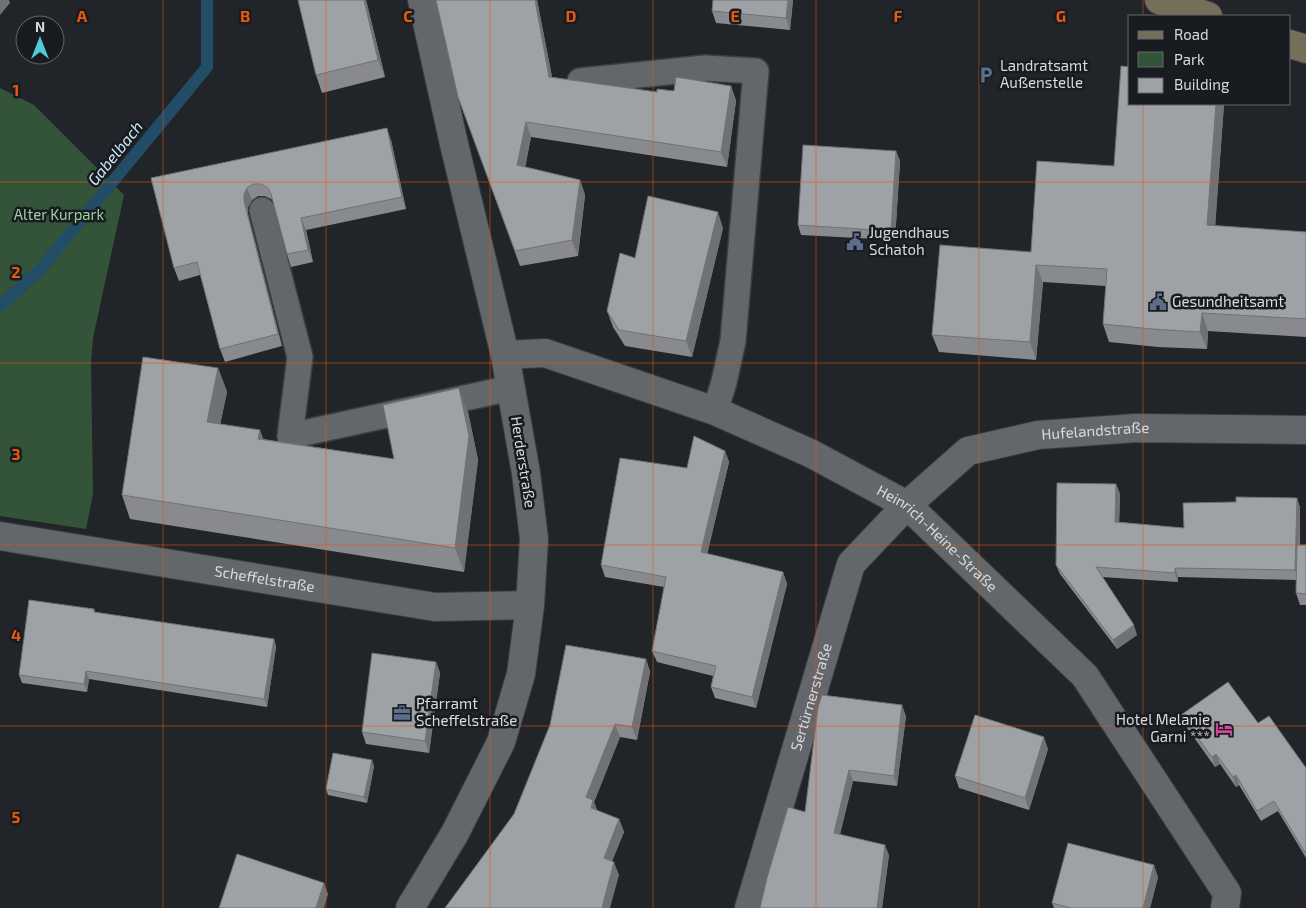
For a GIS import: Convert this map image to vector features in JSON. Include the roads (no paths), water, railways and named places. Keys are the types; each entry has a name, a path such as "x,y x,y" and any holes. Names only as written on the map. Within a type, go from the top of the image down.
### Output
{"street":[{"name":"Herderstraße","path":"410,908 455,833 501,742 521,674 530,605 534,539 526,473 505,355 454,144 422,0"},
{"path":"1164,1 1205,15"},
{"path":"1291,44 1306,49"},
{"name":"Heinrich-Heine-Straße","path":"505,355 544,353 715,411 810,453 907,505 1085,676 1227,893 1225,908"},
{"name":"Hufelandstraße","path":"907,505 968,451 1038,435 1136,428 1306,430"},
{"name":"Sertürnerstraße","path":"749,908 851,564 907,505"},
{"name":"Scheffelstraße","path":"0,536 435,607 530,605"}],"lane":[{"path":"580,81 705,68 756,71 733,341 715,411"},
{"path":"262,210 300,357 290,436 511,388"}],"waterway":[{"name":"Gabelbach","path":"0,306 40,270 207,67 207,0"}],"place":[{"name":"Landratsamt Außenstelle","path":"986,75"},
{"name":"Jugendhaus Schatoh","path":"855,242"},
{"name":"Gesundheitsamt","path":"1158,302"},
{"name":"Pfarramt Scheffelstraße","path":"402,713"},
{"name":"Hotel Melanie Garni ***","path":"1224,729"}],"park label":[{"name":"Alter Kurpark","path":"59,215"}]}
